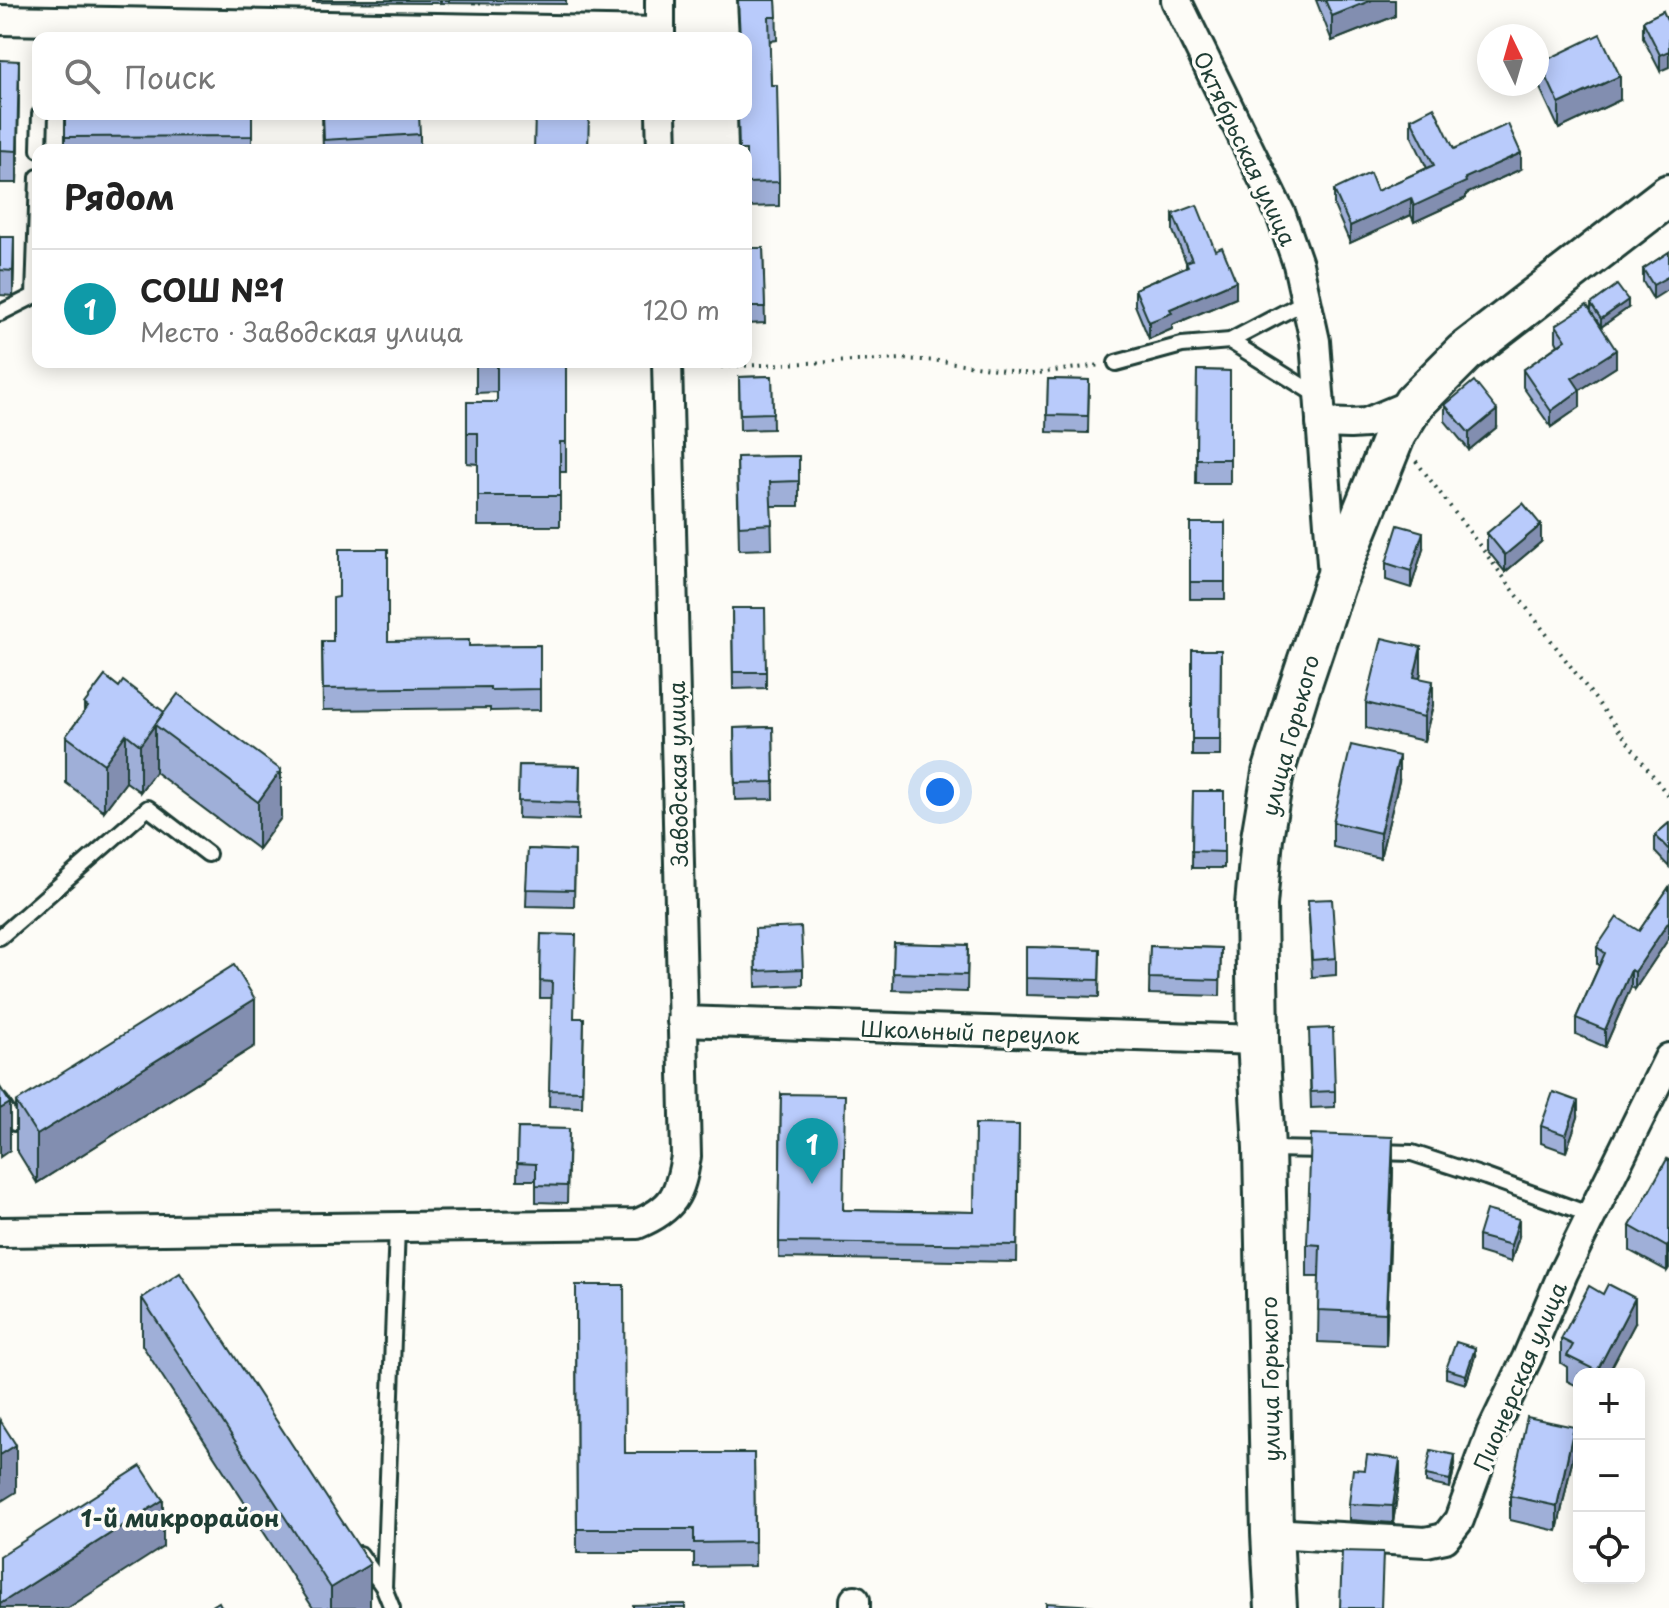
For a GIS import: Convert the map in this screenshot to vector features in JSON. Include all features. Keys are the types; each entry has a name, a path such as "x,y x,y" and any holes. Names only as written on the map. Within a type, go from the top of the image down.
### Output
{"main road":[{"name":"улица Горького","path":"1276,1608 1256,905 1262,838 1273,773 1334,585 1405,418 1464,353 1669,195"}],"street":[{"path":"660,0 660,32"},
{"name":"Октябрьская улица","path":"1176,0 1281,215 1298,264 1315,341 1334,585"},
{"path":"0,20 51,30 295,32"},
{"path":"661,120 662,144"},
{"name":"Заводская улица","path":"397,1227 637,1224 654,1217 671,1203 681,1185 686,1156 667,368"},
{"path":"1320,410 1350,424 1405,418"},
{"name":"Школьный переулок","path":"682,1021 1258,1040"},
{"name":"Пионерская улица","path":"1272,1533 1426,1542 1445,1538 1459,1520 1491,1433 1591,1215 1669,1058"},
{"path":"0,1232 397,1227"}],"lane":[{"path":"39,144 40,120"},
{"path":"0,313 32,297"},
{"path":"1116,363 1182,345 1230,341 1306,301"},
{"path":"1230,341 1320,410"},
{"path":"0,937 148,808 208,854"},
{"path":"0,1101 14,1123 39,1107"},
{"path":"1264,1148 1338,1151"},
{"path":"1368,1151 1412,1153 1591,1215"},
{"path":"384,1588 397,1227"},
{"path":"347,1536 384,1588 392,1608"}],"path":[{"path":"752,365 902,359 941,361 1031,374 1116,363"},
{"path":"1405,418 1669,797"}],"building":[{"path":"738,0 776,0 777,17 769,17 771,85 777,85 779,182 752,183 752,144 739,144 738,120 752,120 752,32 740,32"},
{"path":"1325,0 1372,0 1332,16"},
{"path":"1663,11 1669,24 1669,51 1660,55 1643,21"},
{"path":"1600,34 1620,76 1559,104 1549,82 1549,59"},
{"path":"0,60 19,61 17,151 0,150"},
{"path":"1434,107 1454,149 1508,124 1521,153 1465,178 1466,182 1414,206 1411,198 1350,226 1334,190 1370,173 1377,191 1434,165 1411,119"},
{"path":"65,120 252,120 252,136 65,137"},
{"path":"323,120 419,120 420,134 324,140"},
{"path":"535,120 589,120 588,144 534,144"},
{"path":"1197,205 1215,250 1222,247 1236,281 1170,309 1172,313 1149,322 1135,289 1188,266 1186,262 1192,260 1173,214"},
{"path":"0,237 14,237 13,271 0,270"},
{"path":"752,248 763,248 765,307 752,307"},
{"path":"1669,252 1669,276 1653,285 1643,269"},
{"path":"1617,285 1628,300 1601,319 1591,304"},
{"path":"1587,305 1616,350 1572,378 1580,390 1551,411 1523,370 1566,340 1556,325"},
{"path":"497,368 566,368 566,442 560,442 560,496 478,496 478,433 467,433 467,402 497,402"},
{"path":"1197,370 1230,371 1230,459 1196,459"},
{"path":"772,376 773,413 740,414 739,377"},
{"path":"1048,379 1089,380 1088,416 1047,415"},
{"path":"1474,381 1497,410 1469,433 1445,405"},
{"path":"799,456 799,481 770,482 772,524 739,526 737,457"},
{"path":"1523,503 1541,525 1505,555 1487,533"},
{"path":"1190,523 1225,523 1225,582 1190,582"},
{"path":"1398,525 1423,532 1411,571 1386,563"},
{"path":"339,549 388,549 388,641 469,640 469,646 540,645 540,689 323,689 322,641 333,641 333,598 339,597"},
{"path":"732,608 765,608 766,672 733,672"},
{"path":"1382,638 1421,647 1414,677 1433,681 1424,717 1366,703"},
{"path":"1192,650 1221,650 1220,739 1192,739"},
{"path":"105,676 119,687 123,681 164,712 140,745 126,734 104,764 66,736 88,707 84,704"},
{"path":"178,694 281,770 258,802 155,725"},
{"path":"773,727 774,782 735,783 734,728"},
{"path":"1351,745 1399,756 1380,833 1333,822"},
{"path":"519,765 580,766 579,803 518,801"},
{"path":"1193,791 1224,791 1224,852 1192,851"},
{"path":"1669,823 1669,850 1655,835"},
{"path":"528,849 575,851 574,890 526,889"},
{"path":"1669,887 1669,921 1635,972 1631,970 1605,1030 1576,1018 1605,953 1597,947 1617,917 1639,931"},
{"path":"1332,899 1336,958 1312,960 1308,900"},
{"path":"801,927 803,969 756,971 755,929"},
{"path":"541,934 576,935 574,1018 584,1018 582,1091 549,1090 552,982 540,981"},
{"path":"894,943 968,945 967,975 893,973"},
{"path":"1150,946 1221,948 1220,980 1149,978"},
{"path":"1026,947 1100,949 1099,980 1026,978"},
{"path":"234,965 255,999 37,1135 16,1102"},
{"path":"1333,1028 1335,1091 1311,1092 1309,1029"},
{"path":"0,1087 10,1103 0,1109"},
{"path":"1553,1092 1578,1101 1566,1135 1541,1126"},
{"path":"781,1094 845,1095 843,1210 974,1212 975,1124 1019,1125 1017,1245 779,1242"},
{"path":"518,1128 569,1129 567,1186 536,1185 536,1164 517,1163"},
{"path":"1311,1134 1393,1137 1386,1313 1318,1310 1320,1245 1307,1244"},
{"path":"1667,1159 1669,1243 1667,1247 1630,1226"},
{"path":"1486,1210 1519,1219 1511,1245 1478,1236"},
{"path":"180,1273 370,1564 331,1588 142,1298"},
{"path":"1608,1284 1635,1298 1599,1368 1591,1368 1567,1356 1573,1345 1561,1339 1589,1286 1603,1294"},
{"path":"576,1285 624,1285 625,1453 754,1453 755,1542 694,1543 694,1529 577,1529"},
{"path":"1456,1342 1475,1348 1466,1375 1446,1369"},
{"path":"1527,1417 1573,1427 1557,1506 1510,1496"},
{"path":"0,1420 16,1445 0,1455"},
{"path":"1431,1450 1455,1455 1450,1480 1426,1475"},
{"path":"1367,1455 1400,1459 1393,1506 1349,1504 1353,1469 1365,1470"},
{"path":"141,1466 163,1500 0,1604 0,1556"},
{"path":"1342,1551 1383,1552 1381,1608 1340,1608"},
{"path":"1046,1603 1094,1606 1046,1608"},
{"path":"685,1604 685,1608 633,1608 633,1605"}],"place":[{"name":"СОШ №1","path":"812,1184"}],"district":[{"name":"1-й микрорайон","path":"180,1517"}]}
